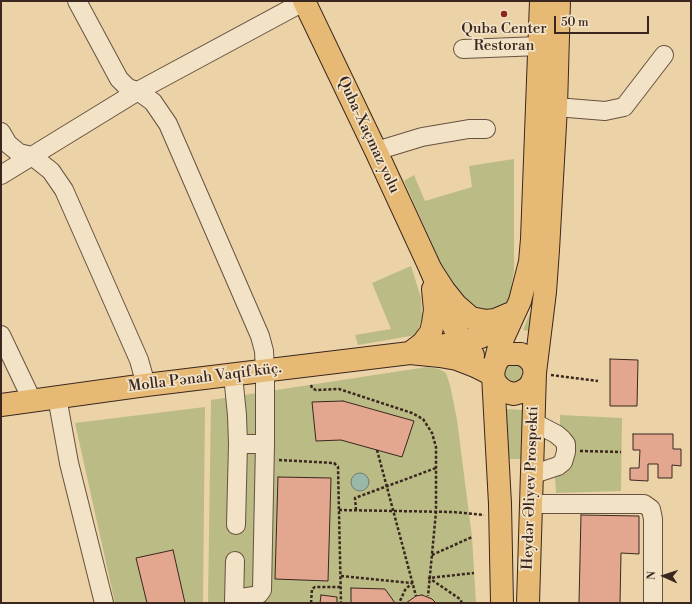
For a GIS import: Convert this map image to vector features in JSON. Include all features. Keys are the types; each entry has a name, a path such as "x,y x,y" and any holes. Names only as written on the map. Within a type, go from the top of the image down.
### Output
{"main road":[{"name":"Quba-Xaçmaz yolu","path":"305,1 431,270"},
{"name":"Heydər Əliyev Prospekti","path":"502,603 501,510 494,372 496,358 491,330 517,309 526,280 532,239 542,1"},
{"name":"Heydər Əliyev Prospekti","path":"528,603 535,373 545,292 556,107 560,1"},
{"path":"431,270 456,305 471,318 491,330 528,358 533,364 535,373 528,388 514,394 506,392 495,382 494,372 500,357 506,354 521,354"},
{"path":"431,270 453,325 462,342 494,372"},
{"path":"410,353 423,343 431,332 434,323 435,310 431,270"},
{"path":"410,353 481,337 491,330 496,320 517,309"},
{"path":"410,353 457,359 494,372"},
{"name":"Molla Pənah Vaqif küç.","path":"1,405 146,385 410,353"},
{"path":"501,510 504,483 512,478 516,478 524,483 530,504"}],"street":[{"path":"77,1 119,79 128,88 138,91 153,102 168,124 260,336 264,351 265,371 265,452 262,590 259,594 234,601 235,561"},
{"path":"1,175 138,91 305,1"},
{"path":"463,49 540,46"},
{"path":"556,107 605,112 624,107 664,55"},
{"path":"376,151 422,137 469,129 486,129"},
{"path":"1,132 8,144 13,148 19,152 32,156 51,171 64,190 139,360 146,385"},
{"path":"1,335 32,400"},
{"path":"233,375 238,444 236,525"},
{"path":"57,397 69,463 104,603"},
{"path":"531,475 558,466 563,462 566,452 566,444 562,439 556,434 533,422"},
{"path":"238,444 265,452"},
{"path":"530,504 644,504 651,509 653,519 653,603"}],"path":[{"path":"535,373 598,381"},
{"path":"312,385 312,388 316,390 339,389 412,413 422,419 432,433 436,447 436,512 428,596"},
{"path":"377,450 416,596"},
{"path":"575,451 622,452"},
{"path":"265,452 334,463 338,467 341,603"},
{"path":"356,510 355,498 436,468"},
{"path":"339,510 436,512 501,510"},
{"path":"432,555 472,537"},
{"path":"429,578 474,573"},
{"path":"341,576 412,583"},
{"path":"429,578 462,603"},
{"path":"399,603 405,590 412,583"},
{"path":"311,603 312,589 315,587 341,587"}],"green space":[{"path":"514,159 514,270 509,302 503,310 472,311 451,286 404,181 414,175 425,201 472,187 469,166"},
{"path":"411,266 421,298 422,318 416,335 358,345 355,335 391,329 372,283"},
{"path":"538,293 533,332 523,330"},
{"path":"514,363 521,366 524,373 521,380 514,383 507,380 504,373 507,366"},
{"path":"427,367 439,369 446,373 450,385 457,420 472,537 476,603 208,603 211,400"},
{"path":"205,407 203,603 115,603 75,423"},
{"path":"505,409 525,410 521,459 508,459"},
{"path":"560,415 622,418 621,491 556,493 555,478 565,471 572,461 575,451 572,441 560,429"}],"shaded area":[{"path":"360,473 366,476 369,482 366,488 360,491 354,488 351,482 354,476"}],"building":[{"path":"610,359 638,360 637,406 610,406"},
{"path":"343,401 414,421 402,457 341,440 316,441 312,402"},
{"path":"633,434 673,434 673,449 681,449 681,466 672,465 672,478 658,478 658,464 648,464 648,481 630,480 630,468 639,468 640,450 633,450"},
{"path":"278,477 331,478 328,581 275,579"},
{"path":"581,515 639,516 639,554 621,553 620,603 579,603"},
{"path":"173,550 185,603 147,603 136,558"},
{"path":"351,588 385,589 395,603 351,603"},
{"path":"321,595 337,597 337,603 320,603"},
{"path":"422,595 432,599 436,603 406,603 416,596"}],"place":[{"name":"Quba Center Restoran","path":"504,14"}]}
